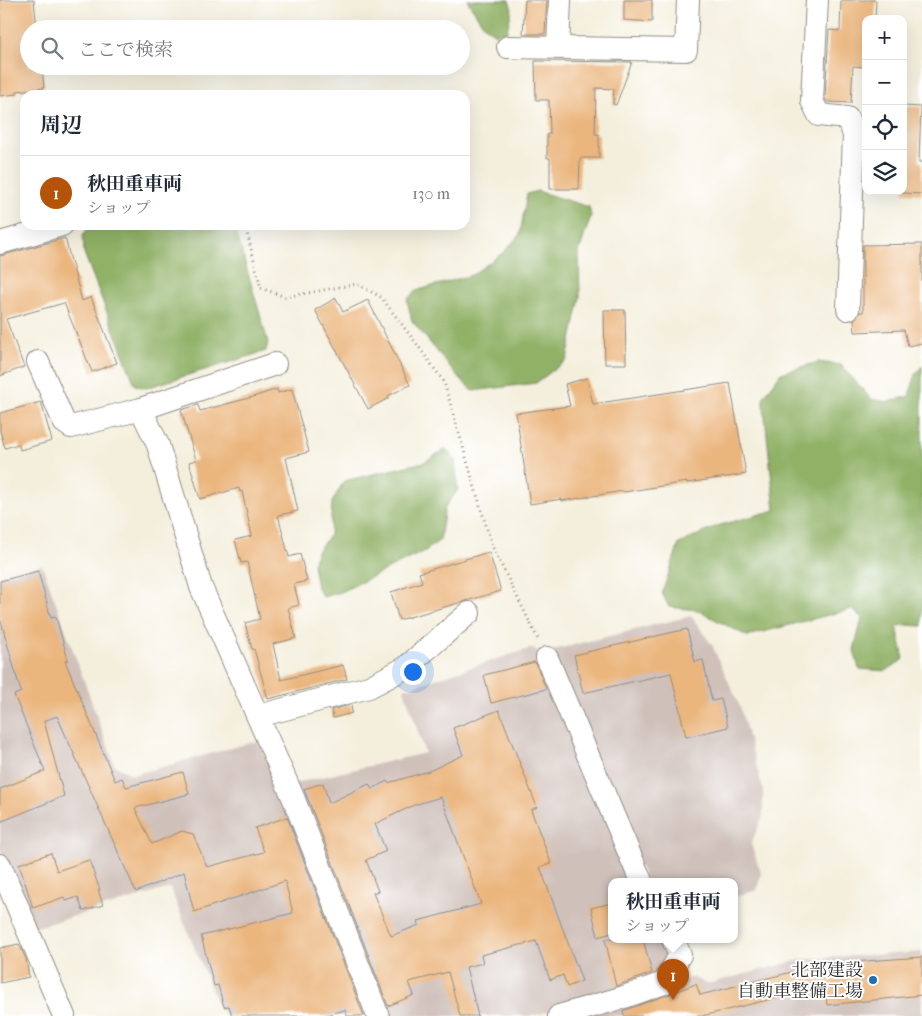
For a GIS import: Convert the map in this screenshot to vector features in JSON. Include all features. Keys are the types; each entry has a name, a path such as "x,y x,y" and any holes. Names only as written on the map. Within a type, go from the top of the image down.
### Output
{"street":[{"path":"558,48 560,0"},
{"path":"508,47 686,50 688,0"},
{"path":"817,0 812,101 819,116 847,118 854,134 848,309"},
{"path":"0,243 45,230"},
{"path":"38,362 64,422 71,428 142,409 275,364"},
{"path":"142,409 158,445 201,587 293,797 378,1016"},
{"path":"258,716 369,687 405,668 469,613"},
{"path":"546,658 640,878"},
{"path":"0,865 64,1016"},
{"path":"559,1016 664,983 680,955 675,943"}],"path":[{"path":"246,230 261,288 285,297 357,284 381,297 444,382 492,546 546,658"}],"shaded area":[{"path":"42,565 115,766 133,775 253,742 260,743 373,1016 226,1016 217,1003 170,888 34,928 0,849 0,576"},
{"path":"691,616 712,645 740,707 763,789 763,816 751,844 761,873 757,890 738,896 738,878 645,878 549,651"},
{"path":"532,648 538,652 634,878 608,878 608,943 666,943 670,953 653,979 533,1016 385,1016 292,784 425,753 404,689"},
{"path":"922,952 922,1016 575,1016 668,987 692,977 706,984 804,959"}],"green space":[{"path":"467,0 509,0 512,9 507,31 495,34 484,26"},
{"path":"537,191 589,207 591,216 579,252 580,297 567,360 536,383 473,391 460,379 412,321 407,300 415,291 472,275 504,252 520,234 527,194"},
{"path":"87,230 235,230 268,342 266,351 146,388 135,385 84,253 83,235"},
{"path":"818,362 841,365 871,399 889,402 909,396 916,374 922,366 922,626 903,625 897,627 904,659 886,671 859,669 854,650 862,618 852,609 747,636 697,610 669,607 662,593 679,544 717,526 775,510 763,398 781,373"},
{"path":"446,449 455,460 458,490 445,507 440,540 427,550 341,592 323,597 317,588 313,564 317,551 330,535 332,502 344,481 424,462"}],"building":[{"path":"0,0 34,0 36,20 20,20 20,75 43,75 44,88 20,90 17,91 17,94 0,96"},
{"path":"525,0 547,0 545,34 523,34"},
{"path":"624,0 652,0 652,22 624,20"},
{"path":"841,0 876,0 875,15 862,15 862,67 853,66 851,103 827,102 825,98 829,30 840,31"},
{"path":"535,61 632,62 616,105 613,104 614,89 596,88 595,134 599,134 599,158 580,158 579,189 550,189 550,158 547,158 547,134 550,134 549,100 536,100"},
{"path":"907,106 921,107 919,162 922,162 922,194 907,193"},
{"path":"65,238 82,301 91,297 117,363 92,372 64,303 6,319 24,367 0,376 0,256"},
{"path":"922,244 922,343 908,346 904,330 855,332 854,320 860,312 863,312 863,245"},
{"path":"336,298 343,312 368,300 410,385 368,409 315,310"},
{"path":"604,310 625,310 626,364 605,364"},
{"path":"587,378 593,404 730,383 746,474 530,504 516,413 570,406 565,384"},
{"path":"277,389 278,393 292,389 309,452 286,458 298,511 278,515 289,557 300,554 307,581 294,584 299,605 288,608 296,638 273,644 281,680 343,665 347,679 268,699 245,623 260,619 247,562 241,563 235,540 252,536 242,491 240,492 239,488 200,499 189,462 196,460 181,410 198,405 200,411"},
{"path":"41,402 52,441 20,450 19,444 5,448 0,431 0,413"},
{"path":"489,552 501,591 399,620 391,592 422,582 419,573"},
{"path":"38,571 51,618 56,617 68,660 65,661 115,781 122,778 126,787 183,772 189,794 135,808 152,844 182,831 193,834 207,867 264,852 255,828 287,817 364,1016 347,1016 345,1010 322,1016 232,1016 229,1006 224,1007 218,985 214,986 201,936 293,913 285,881 194,912 184,872 136,892 57,716 44,721 64,796 0,822 0,789 45,771 14,695 21,692 0,618 0,581"},
{"path":"687,629 695,662 703,660 712,701 721,699 728,727 686,737 671,673 583,693 574,655"},
{"path":"535,662 546,689 491,703 484,675"},
{"path":"351,705 352,713 333,718 331,710"},
{"path":"499,710 537,807 531,810 551,863 540,867 582,981 567,987 563,975 550,980 536,941 481,955 483,963 466,967 478,1016 460,1016 448,972 409,982 414,995 388,1006 304,789 323,783 329,803 369,784 372,789 387,781 388,783 429,771 463,755 453,728","holes":["441,797 481,904 418,921 419,925 391,936 373,893 378,891 366,860 386,851 375,824 414,805"]},
{"path":"51,853 57,871 89,860 100,890 98,890 103,905 83,911 78,897 66,901 64,897 33,908 19,864"},
{"path":"608,904 608,934 598,937 591,908"},
{"path":"605,939 608,939 608,943 644,943 652,973 616,986"},
{"path":"19,944 26,959 29,977 0,983 0,948"},
{"path":"922,957 922,995 827,1005 825,986 702,1016 624,1016 623,1011 696,984 700,995 824,964"}],"place":[{"name":"北部建設 自動車整備工場","path":"873,980"},
{"name":"秋田重車両","path":"673,1000"}]}
